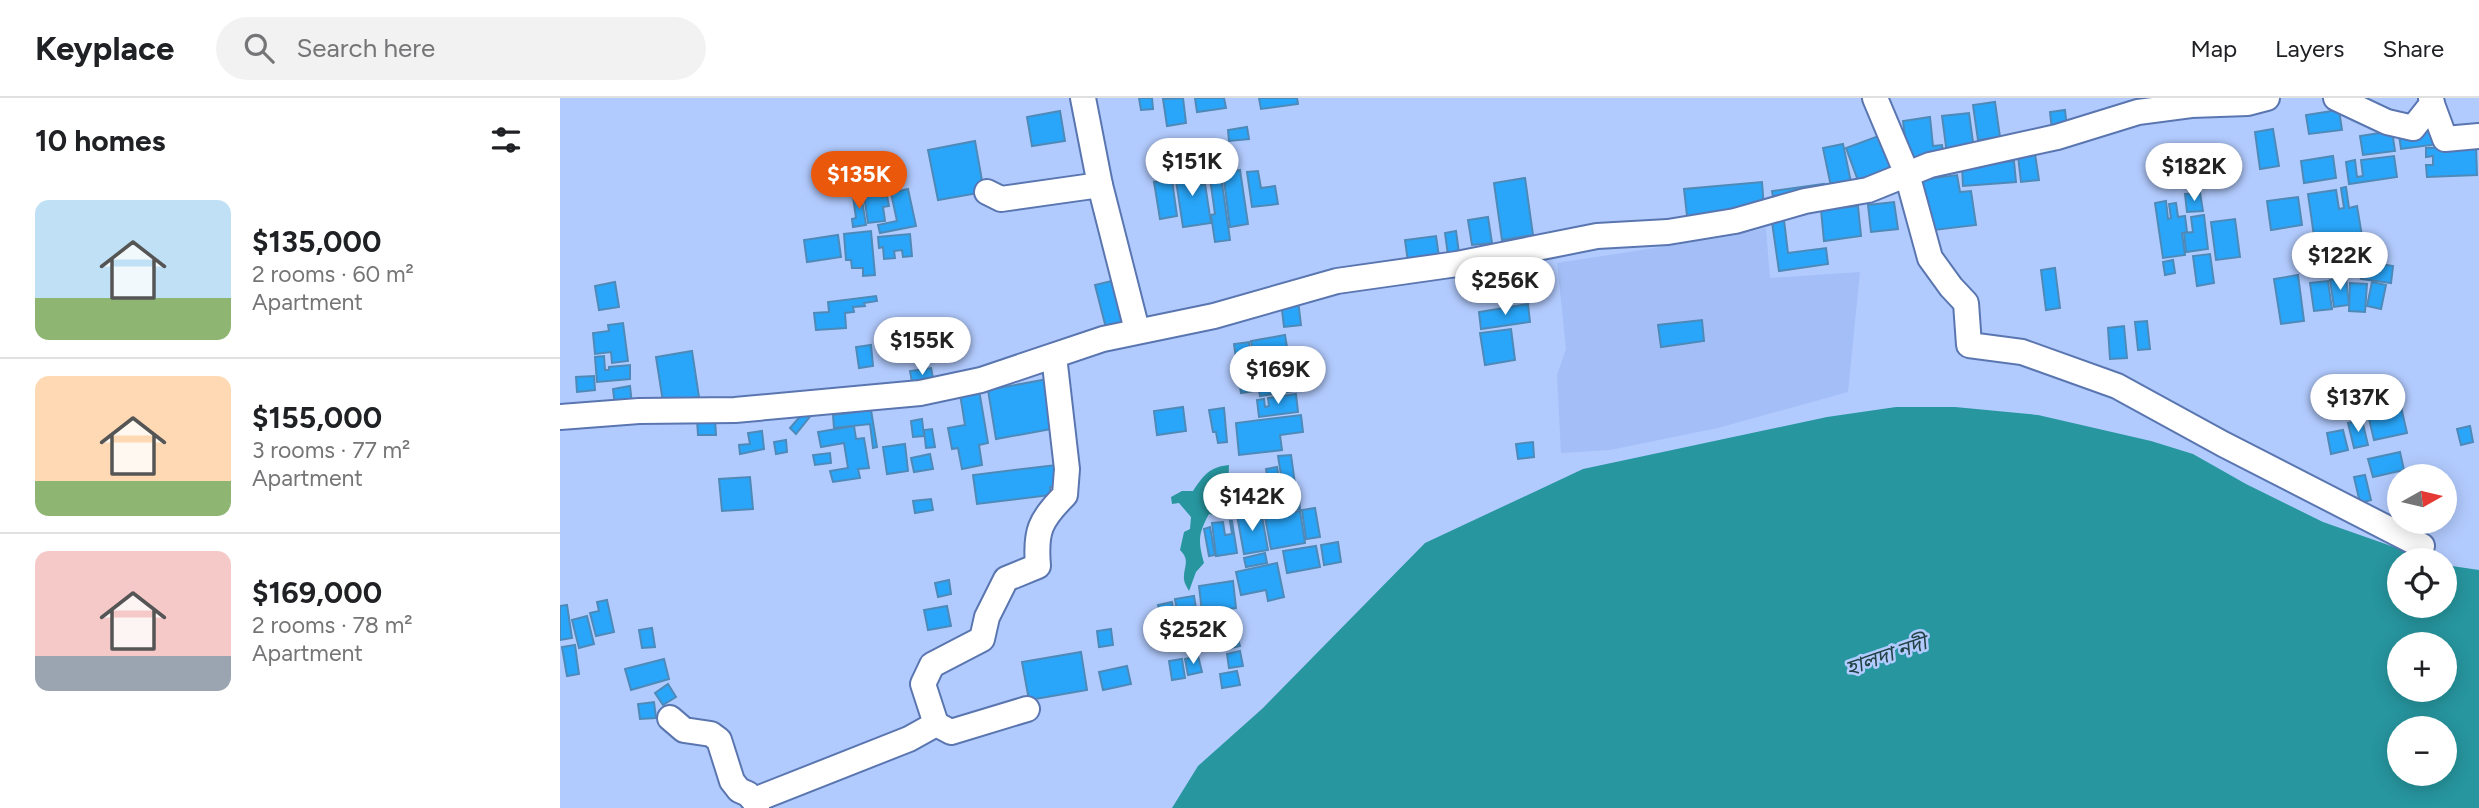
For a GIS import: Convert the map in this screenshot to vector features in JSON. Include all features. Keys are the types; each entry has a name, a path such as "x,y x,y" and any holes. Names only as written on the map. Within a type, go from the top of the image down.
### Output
{"street":[{"path":"1083,98 1100,185 1137,330"},
{"path":"1875,98 1907,174 1930,258 1951,288 1966,303 1969,345 2022,352 2117,386 2223,444 2422,546"},
{"path":"560,417 639,411 735,410 920,393 981,380 1103,338 1214,316 1337,281 1457,264 1597,236 1668,232 1735,221 1805,201 1868,190 1930,165 2057,137 2168,103 2248,103 2267,98"},
{"path":"2336,98 2387,122 2413,128 2432,101"},
{"path":"2432,101 2445,139 2479,136"},
{"path":"987,192 1001,199 1100,185"},
{"path":"1027,709 951,732 936,724 923,684 932,665 982,639 987,617 1006,579 1038,566 1036,542 1045,515 1065,495 1067,469 1054,356"},
{"path":"670,718 684,730 711,734 719,740 732,780 757,806 761,797 909,739 936,724"}],"shaded area":[{"path":"1766,228 1770,278 1860,272 1848,392 1718,428 1610,450 1561,453 1557,375 1566,349 1557,263 1726,237"}],"water":[{"name":"হালদা নদী","path":"1896,407 1955,407 2038,415 2151,441 2193,454 2323,522 2397,548 2387,548 2387,618 2457,618 2457,567 2479,570 2479,808 1172,808 1198,766 1263,708 1425,543 1583,469 1827,417"},
{"path":"1229,465 1228,487 1221,492 1217,516 1209,514 1201,532 1204,563 1196,572 1189,591 1184,580 1185,557 1180,550 1184,532 1190,529 1191,517 1179,503 1172,504 1171,497 1182,491 1193,491 1208,473"}],"building":[{"path":"1139,98 1152,98 1153,109 1141,110"},
{"path":"1183,98 1186,123 1167,126 1163,99"},
{"path":"1195,98 1224,98 1226,108 1197,112"},
{"path":"1259,98 1297,98 1298,104 1261,109"},
{"path":"1995,102 2000,137 1978,140 1973,105"},
{"path":"2065,110 2067,128 2052,130 2050,112"},
{"path":"2339,110 2342,130 2309,134 2306,115"},
{"path":"1060,111 1065,141 1032,146 1027,117"},
{"path":"1969,113 1974,150 1947,154 1942,116"},
{"path":"1930,117 1933,146 1942,145 1944,158 1908,163 1903,121"},
{"path":"1247,127 1249,139 1229,141 1228,130"},
{"path":"2273,129 2279,166 2260,169 2255,132"},
{"path":"2437,130 2439,144 2401,149 2399,135"},
{"path":"2392,131 2395,151 2363,155 2360,136"},
{"path":"1884,134 1897,172 1860,186 1846,148"},
{"path":"975,141 984,192 938,200 928,150"},
{"path":"1843,144 1852,187 1832,191 1823,148"},
{"path":"2476,146 2477,175 2427,177 2426,165 2433,165 2433,156 2426,157 2426,148"},
{"path":"2035,154 2039,180 2021,182 2018,156"},
{"path":"2333,156 2336,178 2304,183 2301,161"},
{"path":"2394,156 2397,177 2349,184 2346,162 2355,160 2357,177 2363,176 2361,160"},
{"path":"2014,161 2016,182 1963,186 1962,166"},
{"path":"1192,165 1193,172 1200,171 1202,185 1205,184 1211,223 1183,227 1175,174 1179,174 1179,167"},
{"path":"1240,170 1248,224 1230,227 1223,173"},
{"path":"1258,171 1261,188 1275,186 1278,204 1252,207 1247,172"},
{"path":"878,173 882,197 887,196 889,206 883,207 885,221 868,223 861,175"},
{"path":"1957,175 1960,192 1971,191 1976,225 1926,231 1920,180"},
{"path":"1221,176 1230,240 1215,242 1211,215 1215,214 1210,178"},
{"path":"1525,178 1533,235 1502,240 1494,183"},
{"path":"1172,180 1177,216 1160,219 1154,182"},
{"path":"1762,182 1764,209 1687,216 1684,189"},
{"path":"1824,184 1825,194 1774,202 1772,191"},
{"path":"2346,187 2349,208 2357,206 2362,236 2315,243 2308,194 2336,190 2339,209 2344,208 2341,188"},
{"path":"857,188 860,188 866,225 853,227 852,219 856,218 853,196 858,195"},
{"path":"908,189 916,226 880,233 878,225 897,221 891,193"},
{"path":"2200,193 2203,211 2187,212 2185,194"},
{"path":"2298,197 2302,225 2271,230 2267,201"},
{"path":"2166,201 2168,219 2171,218 2169,204 2176,203 2178,217 2185,216 2187,232 2182,233 2185,255 2163,258 2155,203"},
{"path":"1894,202 1898,229 1871,232 1868,205"},
{"path":"1858,206 1861,236 1824,241 1821,210"},
{"path":"2204,215 2208,249 2186,252 2184,233 2193,232 2191,217"},
{"path":"1488,217 1492,243 1472,245 1468,220"},
{"path":"2235,219 2240,257 2216,260 2211,222"},
{"path":"1784,220 1788,253 1826,248 1828,264 1779,271 1772,222"},
{"path":"871,231 875,275 863,276 863,268 852,268 851,260 846,260 844,234"},
{"path":"1456,231 1459,253 1448,255 1445,233"},
{"path":"910,234 912,256 903,257 902,250 894,251 895,258 884,259 883,247 879,248 878,237"},
{"path":"838,235 841,257 807,262 804,240"},
{"path":"1436,236 1439,257 1408,262 1405,240"},
{"path":"2210,254 2214,283 2197,286 2193,256"},
{"path":"2173,260 2175,273 2165,275 2163,262"},
{"path":"2364,261 2393,266 2391,283 2361,279"},
{"path":"2055,268 2060,308 2046,310 2041,270"},
{"path":"2298,275 2304,321 2281,324 2274,279"},
{"path":"2346,277 2349,305 2334,307 2330,280"},
{"path":"1116,280 1127,323 1106,328 1095,285"},
{"path":"2328,281 2332,309 2314,311 2310,283"},
{"path":"615,282 619,307 599,310 595,286"},
{"path":"2372,282 2386,285 2381,309 2367,306"},
{"path":"2350,283 2367,284 2365,312 2349,311"},
{"path":"876,296 877,301 853,307 854,312 845,313 846,328 816,330 814,313 829,312 828,302"},
{"path":"1298,300 1301,325 1284,327 1281,302"},
{"path":"1528,304 1530,322 1481,329 1479,312"},
{"path":"1702,320 1704,341 1661,347 1658,325"},
{"path":"2147,321 2150,349 2138,350 2135,322"},
{"path":"623,323 628,361 612,363 611,352 595,354 593,333 609,331 608,325"},
{"path":"2124,326 2127,358 2110,359 2108,328"},
{"path":"1511,329 1515,360 1485,365 1480,333"},
{"path":"1285,335 1294,391 1260,396 1251,341"},
{"path":"1249,342 1255,391 1241,393 1234,344"},
{"path":"909,343 911,357 896,358 894,345"},
{"path":"871,345 873,366 859,368 856,347"},
{"path":"692,351 699,397 663,402 656,357"},
{"path":"604,356 605,370 609,370 609,367 630,365 630,379 597,382 595,357"},
{"path":"931,368 934,383 913,387 910,371"},
{"path":"594,376 595,390 577,392 576,377"},
{"path":"1048,379 1057,428 996,439 988,390"},
{"path":"630,386 632,404 615,406 613,389"},
{"path":"979,390 988,443 979,445 982,465 962,469 958,448 952,449 948,428 965,425 960,394"},
{"path":"1296,394 1298,412 1259,417 1257,400 1264,399 1265,407 1269,406 1268,398"},
{"path":"2399,398 2407,433 2374,440 2366,406"},
{"path":"811,404 816,409 796,434 790,428"},
{"path":"1183,407 1186,431 1157,435 1154,411"},
{"path":"1224,408 1227,442 1218,443 1209,410"},
{"path":"871,410 877,447 873,448 870,424 834,428 833,415"},
{"path":"1301,415 1303,432 1280,435 1282,450 1239,455 1236,423"},
{"path":"715,419 716,435 698,435 697,420"},
{"path":"922,419 924,436 913,437 911,421"},
{"path":"2362,420 2368,445 2354,448 2348,423"},
{"path":"854,426 856,439 864,438 869,468 858,469 860,478 833,482 830,471 848,468 844,443 821,447 818,432"},
{"path":"2470,426 2473,442 2461,445 2457,429"},
{"path":"932,429 935,447 926,448 924,430"},
{"path":"2343,430 2348,450 2331,454 2327,433"},
{"path":"762,431 764,449 740,454 739,445 750,444 748,433"},
{"path":"786,440 787,452 776,454 774,442"},
{"path":"1533,442 1534,457 1518,459 1516,444"},
{"path":"905,444 908,471 887,474 883,447"},
{"path":"2400,452 2403,464 2387,464 2387,474 2373,477 2368,459"},
{"path":"830,453 831,463 815,465 813,455"},
{"path":"930,454 933,469 914,472 911,458"},
{"path":"1291,455 1297,498 1285,500 1278,456"},
{"path":"1056,465 1058,486 1050,487 1051,495 977,504 973,475"},
{"path":"1277,467 1283,502 1299,499 1300,509 1265,515 1262,497 1271,495 1266,469"},
{"path":"2365,475 2371,500 2360,503 2354,477"},
{"path":"750,477 753,509 722,511 719,479"},
{"path":"931,499 933,510 915,513 913,501"},
{"path":"1315,508 1320,537 1306,539 1302,510"},
{"path":"1261,511 1268,550 1244,554 1237,515"},
{"path":"1300,511 1305,543 1271,549 1265,517"},
{"path":"1230,521 1237,553 1216,556 1212,523 1223,522 1225,535 1232,534"},
{"path":"1210,527 1215,555 1209,556 1204,529"},
{"path":"1338,542 1341,562 1324,565 1321,545"},
{"path":"1316,546 1320,567 1287,573 1283,551"},
{"path":"1265,553 1267,563 1246,567 1244,558"},
{"path":"1277,563 1284,597 1268,601 1266,590 1241,595 1236,572"},
{"path":"949,580 951,594 938,597 935,583"},
{"path":"1233,581 1236,608 1202,612 1199,586"},
{"path":"1194,596 1197,615 1178,617 1175,599"},
{"path":"607,600 614,632 596,636 590,613 599,611 597,602"},
{"path":"1172,602 1177,632 1163,635 1162,629 1151,631 1149,621 1161,619 1158,605"},
{"path":"567,605 572,638 560,640 560,606"},
{"path":"947,606 951,626 928,630 924,610"},
{"path":"587,616 594,644 579,648 572,620"},
{"path":"652,628 655,647 642,648 639,630"},
{"path":"1111,629 1113,645 1099,647 1097,631"},
{"path":"1237,635 1240,646 1226,649 1224,638"},
{"path":"575,645 579,674 567,676 562,647"},
{"path":"1240,651 1243,666 1229,668 1227,654"},
{"path":"1081,652 1087,690 1029,700 1022,662"},
{"path":"1198,656 1202,672 1188,675 1185,659"},
{"path":"664,659 669,679 631,690 625,669"},
{"path":"1182,659 1185,678 1172,680 1169,661"},
{"path":"1127,666 1131,684 1103,690 1099,672"},
{"path":"1237,671 1240,685 1222,688 1220,674"},
{"path":"668,684 676,697 663,705 655,693"},
{"path":"654,702 656,718 640,719 638,704"}]}
